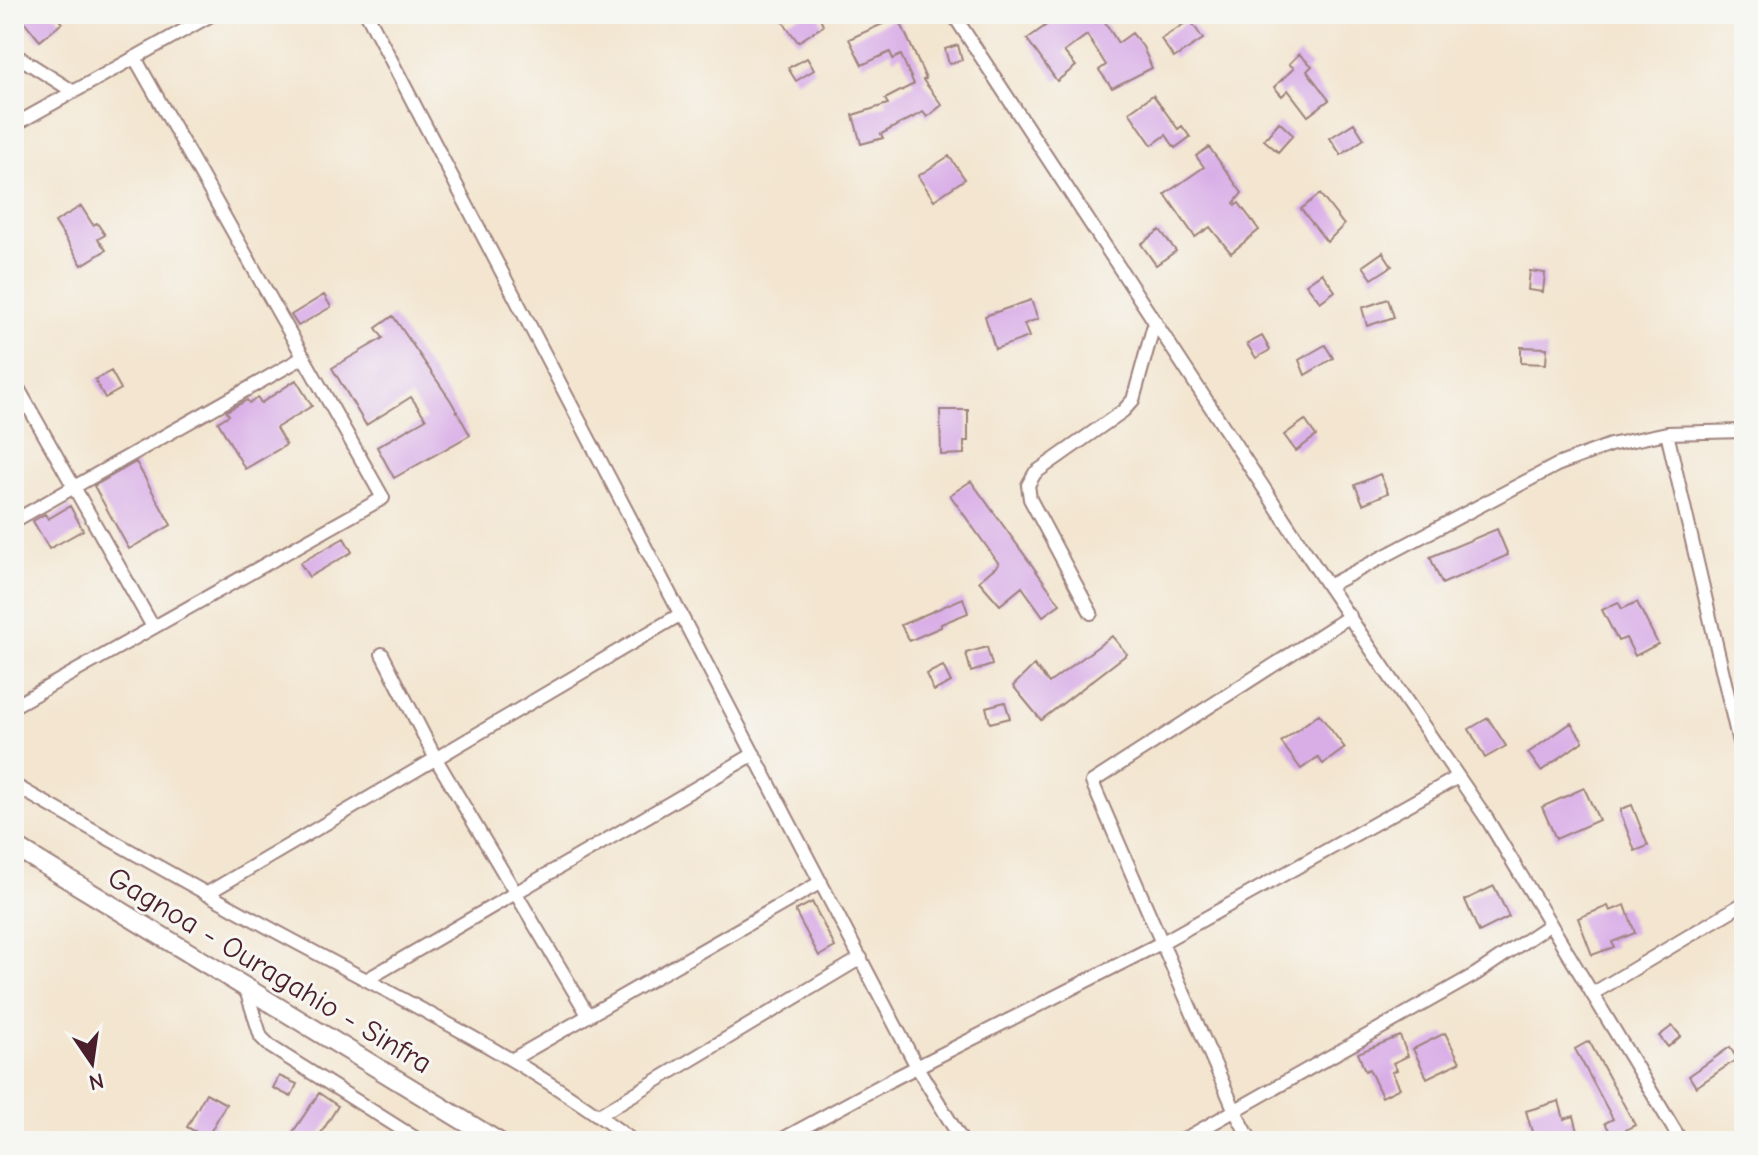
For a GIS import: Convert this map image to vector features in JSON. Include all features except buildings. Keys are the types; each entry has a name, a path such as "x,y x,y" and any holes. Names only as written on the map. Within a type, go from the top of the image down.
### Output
{"main road":[{"name":"Gagnoa - Ouragahio - Sinfra","path":"14,846 497,1141"}],"street":[{"path":"14,125 213,14"},
{"path":"367,14 917,1067 962,1141"},
{"path":"953,14 1328,586 1487,819 1681,1141"},
{"path":"14,54 74,92"},
{"path":"14,706 383,498 135,58"},
{"path":"1091,613 1030,499 1028,485 1035,473 1123,411 1133,400 1155,321"},
{"path":"14,521 304,357"},
{"path":"14,381 153,627"},
{"path":"1328,586 1557,465 1610,445 1667,433 1744,431"},
{"path":"1667,433 1744,764"},
{"path":"206,894 681,614"},
{"path":"1251,1141 1235,1111 1092,782 1350,616"},
{"path":"382,654 436,759 588,1015"},
{"path":"366,980 754,754"},
{"path":"779,1141 1161,943 1458,777"},
{"path":"14,785 206,894 513,1059 633,1141"},
{"path":"513,1059 821,882"},
{"path":"1592,994 1744,903"},
{"path":"1181,1141 1476,974 1549,925"},
{"path":"599,1115 861,958"},
{"path":"245,987 261,1037 271,1047 420,1141"}]}
